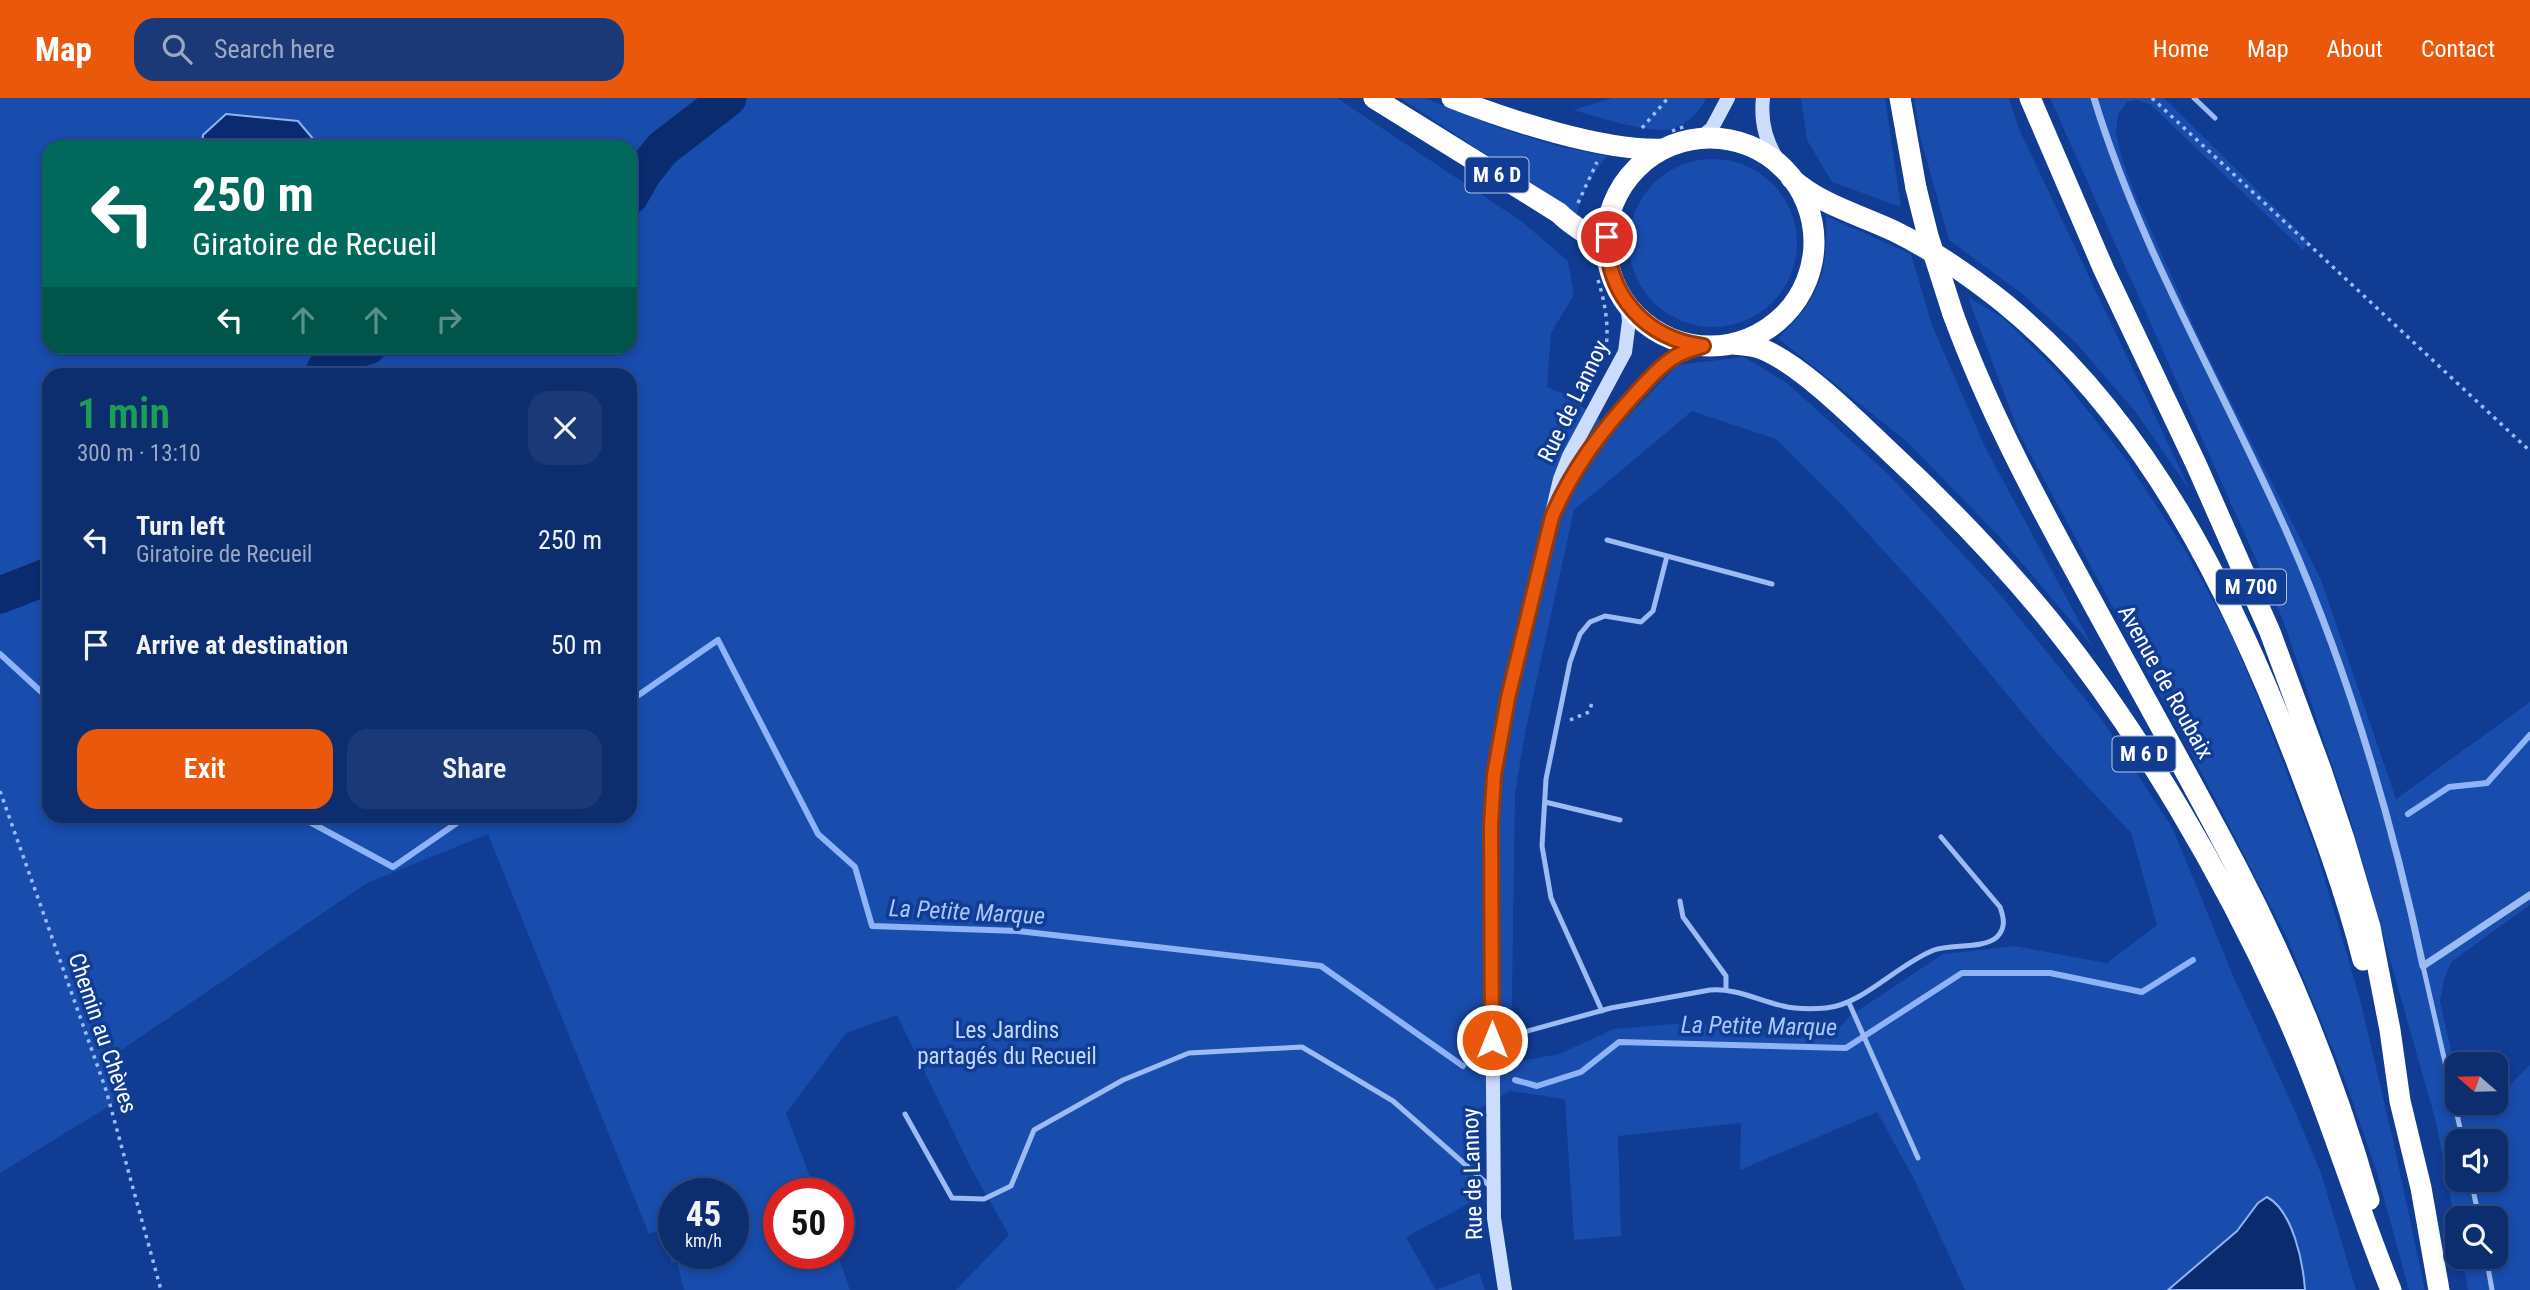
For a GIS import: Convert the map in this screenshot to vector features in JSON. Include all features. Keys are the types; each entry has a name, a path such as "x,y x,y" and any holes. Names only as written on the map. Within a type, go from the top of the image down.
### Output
{"highway":[{"name":"M 6 D","path":"1374,98 1596,240 1609,264"},
{"name":"M 6 D","path":"1452,98 1561,133 1630,148 1662,142"},
{"name":"Avenue de Roubaix","path":"1900,98 1916,188 1928,236 1953,314 1990,405 2031,490 2236,866 2281,957 2330,1075 2362,1175 2392,1290"},
{"name":"M 700","path":"2030,98 2104,270 2202,476 2296,698 2344,839 2370,927 2390,1030 2400,1101"},
{"path":"1786,172 1807,203 1814,247 1808,277 1794,303 1773,325 1732,344 1688,344 1647,325 1626,304 1609,264 1607,237 1617,197 1662,142 1699,130 1761,152 1786,172 1817,198 1919,243 1946,260 2045,339 2099,397 2157,475 2220,583 2273,699 2319,821 2357,937 2421,1188 2439,1290"},
{"name":"M 6 D","path":"1732,344 1758,347 1778,357 1828,396 1885,447 2000,562 2052,623 2102,691 2149,761 2201,847 2273,986 2306,1060 2369,1236 2392,1290"}],"main road":[{"path":"1699,130 1712,128 1728,98"},
{"path":"1763,98 1762,115 1768,145 1786,172"},
{"name":"Rue de Lannoy","path":"1505,1290 1497,1251 1494,1190 1491,825 1494,775 1508,698 1560,478 1625,352 1629,321 1626,304"},
{"name":"Rue de Lannoy","path":"1552,517 1586,453 1622,408 1659,368 1685,351 1703,346"}],"street":[{"path":"2095,98 2145,235 2195,345 2283,524 2337,655 2391,827 2423,966 2530,895"}],"lane":[{"path":"2194,98 2214,118"},
{"path":"1607,540 1772,584"},
{"path":"1602,1011 1551,898 1542,846 1546,779 1570,662 1580,634 1590,622 1605,616 1641,622 1653,611 1667,556"},
{"path":"1545,802 1620,820"},
{"path":"1492,1040 1602,1011 1726,988 1786,1007 1823,1008 1849,1003 1917,958 1937,949 1996,938 2003,929 2005,918 2000,907 1941,837"},
{"path":"1680,901 1683,917 1726,976 1726,988"},
{"path":"2423,966 2460,1129"},
{"path":"1849,1003 1919,1158"},
{"path":"905,1114 952,1198 984,1199 1011,1186 1034,1130 1123,1080 1189,1053 1302,1047 1393,1101 1494,1190"},
{"path":"2488,1269 2492,1290"}],"path":[{"path":"1635,131 1642,128 1668,98"},
{"path":"2152,98 2530,451"},
{"path":"1662,142 1699,130"},
{"path":"1557,722 1563,723 1589,712 1593,700"},
{"name":"Chemin au Chèves","path":"0,791 106,1090 161,1290"}],"green space":[{"name":"Les Jardins partagés du Recueil","path":"0,98 1337,98 1521,221 1568,261 1574,295 1551,333 1547,387 1567,395 1614,431 1677,365 1744,357 1788,384 1888,474 1998,592 2103,721 2173,829 2234,978 2321,1173 2356,1290 1965,1290 1914,1179 1877,1112 1740,1170 1741,1123 1618,1136 1621,1236 1574,1240 1565,1099 1510,1091 1475,1111 1474,1201 1406,1237 1436,1290 956,1290 1009,1235 971,1168 897,1015 846,1033 786,1113 810,1178 763,1178 763,1269 843,1269 850,1290 684,1290 679,1269 749,1269 749,1178 658,1178 658,1231 649,1234 488,834 367,883 108,1059 116,1102 0,1173","holes":["1692,411 1776,439 1841,504 1933,605 2055,752 2131,833 2157,925 2107,963 2015,946 1943,954 1850,1016 1841,1026 1781,1034 1738,1025 1672,1024 1614,1029 1559,1054 1511,1063 1515,794 1525,733 1574,510"]},
{"path":"1400,98 1425,98 1500,128 1557,146 1607,156 1588,184 1577,214"},
{"path":"1612,98 1706,98 1686,122 1661,130 1622,124 1573,110"},
{"path":"1801,98 1885,98 1901,207 1832,182 1807,140"},
{"path":"1914,98 2009,98 2019,129 2191,492 2135,411 2076,343 2021,293 1949,240 1920,136"},
{"path":"2050,98 2164,98 2309,241 2303,250 2150,104 2136,100 2127,102 2118,114 2116,133 2134,192 2201,342 2321,580 2396,799 2530,702 2530,905 2451,962 2440,1001 2451,1052 2445,1052 2445,1115 2508,1115 2508,1086 2530,1065 2530,1290 2468,1290 2464,1269 2508,1269 2508,1206 2452,1206 2449,1192 2508,1192 2508,1129 2445,1129 2445,1169 2436,1122 2350,818 2283,620"},
{"path":"1713,159 1745,166 1772,184 1790,211 1797,243 1790,275 1772,302 1745,320 1713,327 1681,320 1654,302 1636,275 1629,243 1636,211 1654,184 1681,166"},
{"path":"1826,216 1911,254 1932,325 1985,447 2093,647 1998,535 1907,442 1778,338 1803,310 1818,283 1825,253"},
{"path":"1968,297 2003,318 2056,370 2125,458 2184,548 2229,629 2315,847 2360,999 2425,1290 2409,1290 2377,1173 2344,1077 2287,938 2195,760 2019,433"},
{"path":"1479,1273 1485,1290 1436,1290"}],"shaded area":[{"path":"226,114 298,121 314,140 203,140 203,135"},
{"path":"2267,1197 2284,1213 2290,1225 2299,1252 2305,1290 2168,1290 2237,1231 2258,1203"}],"waterway":[{"path":"637,184 662,149 728,98"},
{"path":"326,368 335,358 344,354"},
{"path":"0,595 42,579"},
{"name":"La Petite Marque","path":"637,696 718,640 818,834 855,867 872,926 1018,931 1321,966 1463,1066"},
{"name":"La Petite Marque","path":"0,654 42,693"},
{"name":"La Petite Marque","path":"2408,814 2449,787 2487,783 2530,735"},
{"name":"La Petite Marque","path":"312,823 393,867 457,823"},
{"name":"La Petite Marque","path":"1515,1080 1537,1086 1581,1072 1619,1042 1846,1048 1962,973 2050,973 2142,992 2193,960"}],"route":[{"path":"1492,1040 1491,825 1494,775 1508,698 1552,517 1570,478 1586,453 1622,408 1659,368 1685,351 1703,346 1674,340 1660,333 1647,325 1626,304 1609,264 1607,237"}]}
